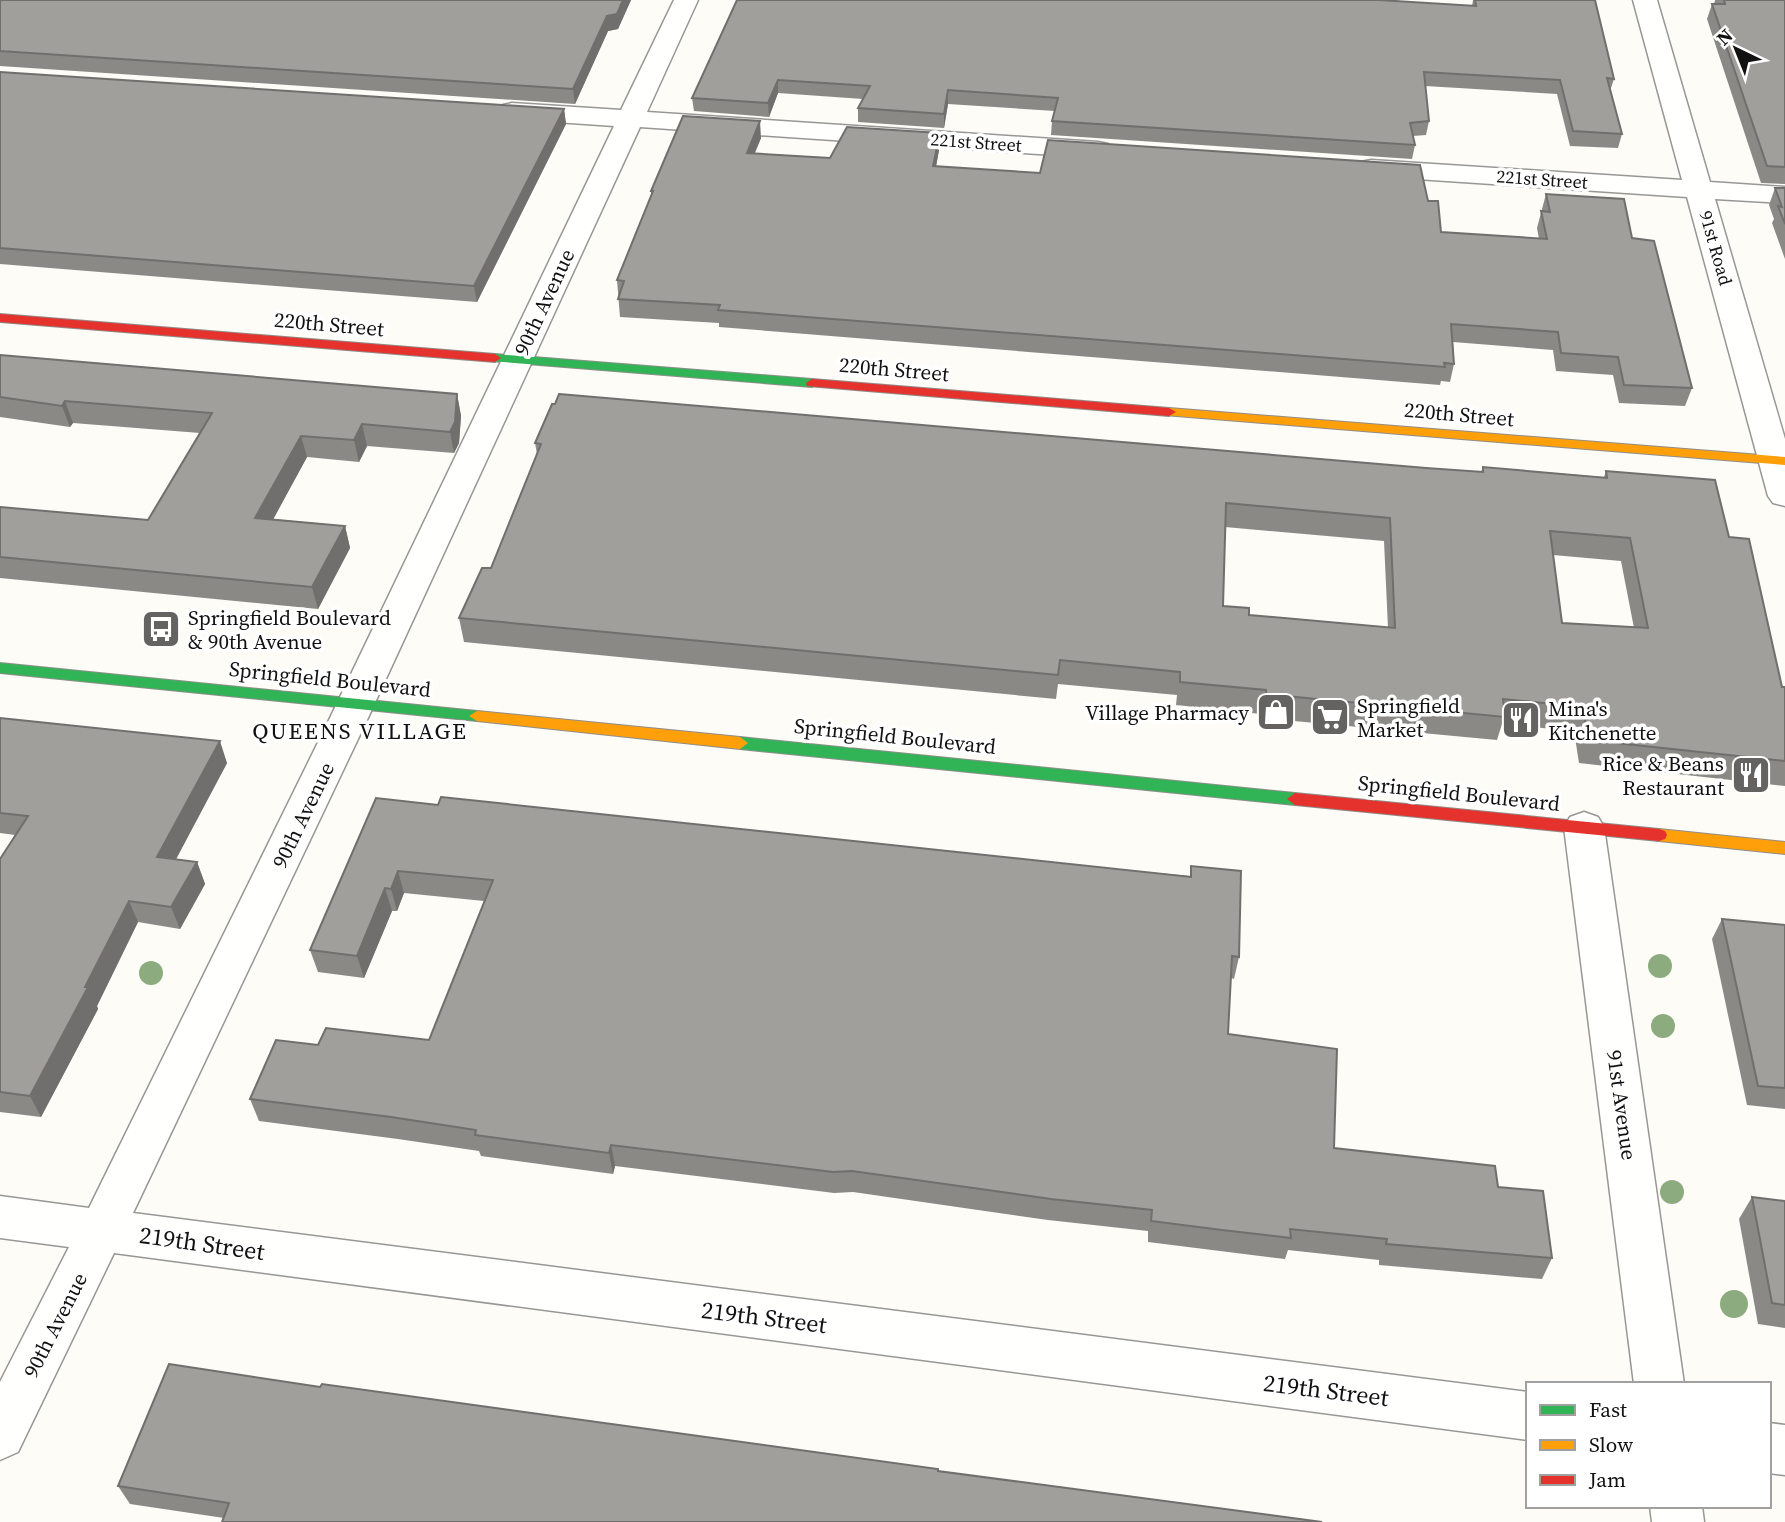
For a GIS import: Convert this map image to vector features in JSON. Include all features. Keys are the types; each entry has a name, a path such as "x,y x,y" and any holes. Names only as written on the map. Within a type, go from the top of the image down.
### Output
{"street":[{"name":"90th Avenue","path":"0,1435 357,703 685,0"},
{"name":"91st Road","path":"1645,0 1780,461 1785,496"},
{"name":"221st Street","path":"492,110 1130,152"},
{"name":"221st Street","path":"1352,166 1785,195"},
{"name":"220th Street","path":"0,318 1780,461"},
{"name":"Springfield Boulevard","path":"0,668 1785,848"},
{"name":"91st Avenue","path":"1584,827 1659,1382"},
{"name":"219th Street","path":"0,1217 1526,1416"}],"building":[{"path":"0,0 623,0 617,14 607,16 573,89 0,51"},
{"path":"737,0 1379,0 1476,6 1475,0 1595,0 1614,79 1607,78 1622,134 1573,131 1560,80 1424,72 1429,121 1410,123 1415,145 1052,121 1058,98 948,90 944,114 858,108 870,86 778,80 768,103 692,98"},
{"path":"1724,0 1785,0 1785,167 1767,166 1712,4 1725,4"},
{"path":"0,72 564,109 474,286 0,248"},
{"path":"683,116 760,121 747,153 830,158 847,127 940,133 933,166 1040,173 1048,140 1420,165 1428,201 1438,201 1441,232 1547,239 1541,211 1550,212 1546,194 1624,199 1632,238 1654,241 1692,388 1624,385 1618,357 1561,353 1558,332 1451,324 1454,364 1444,363 1445,367 718,310 720,305 618,299 624,281 617,280"},
{"path":"1775,188 1785,188 1785,224 1778,206 1782,207"},
{"path":"0,355 457,394 455,422 450,432 362,424 354,440 301,436 255,518 345,526 312,587 0,557 0,507 148,520 212,413 65,401 62,406 0,397"},
{"path":"559,394 1426,468 1483,472 1483,467 1607,478 1606,471 1715,480 1729,537 1749,539 1782,687 1785,687 1785,761 1588,740 1583,707 1503,699 1505,717 1266,694 1266,690 1180,682 1180,672 1060,660 1058,675 459,618 482,568 491,568 541,444 535,443 552,404 555,404","holes":["1226,503 1390,518 1395,628 1249,615 1249,608 1223,606","1550,531 1630,538 1648,628 1562,623"]},
{"path":"0,718 220,741 157,857 197,862 171,907 129,901 85,987 88,987 30,1096 0,1092 0,859 28,816 0,813"},
{"path":"441,797 1191,877 1191,866 1241,871 1239,957 1232,956 1228,1034 1337,1049 1334,1148 1495,1166 1498,1187 1543,1191 1552,1258 1386,1244 1387,1239 1290,1229 1291,1238 1222,1230 1151,1221 1152,1210 1051,1199 852,1171 833,1172 611,1145 609,1153 475,1135 476,1130 391,1117 250,1099 276,1040 318,1045 326,1028 429,1040 493,880 398,871 391,889 385,888 357,956 310,950 376,798 438,805"},
{"path":"1722,919 1785,925 1785,1088 1758,1086"},
{"path":"1752,1197 1785,1201 1785,1305 1772,1303"},
{"path":"169,1364 320,1387 322,1384 1322,1522 222,1522 229,1503 118,1486"}],"traffic: fast":[{"path":"495,358 812,383"},
{"path":"0,668 477,716"},
{"path":"740,743 1295,799"}],"traffic: slow":[{"path":"1169,412 1785,461"},
{"path":"477,716 740,743"},
{"path":"1659,835 1785,848"}],"traffic: jam":[{"path":"0,318 495,358"},
{"path":"812,383 1169,412"},
{"path":"1295,799 1659,835"}],"place":[{"name":"Springfield Boulevard & 90th Avenue","path":"161,629"},
{"name":"Village Pharmacy","path":"1276,712"},
{"name":"Springfield Market","path":"1330,717"},
{"name":"Mina's Kitchenette","path":"1521,720"},
{"name":"Rice & Beans Restaurant","path":"1751,775"}],"district":[{"name":"QUEENS VILLAGE","path":"360,731"}]}
